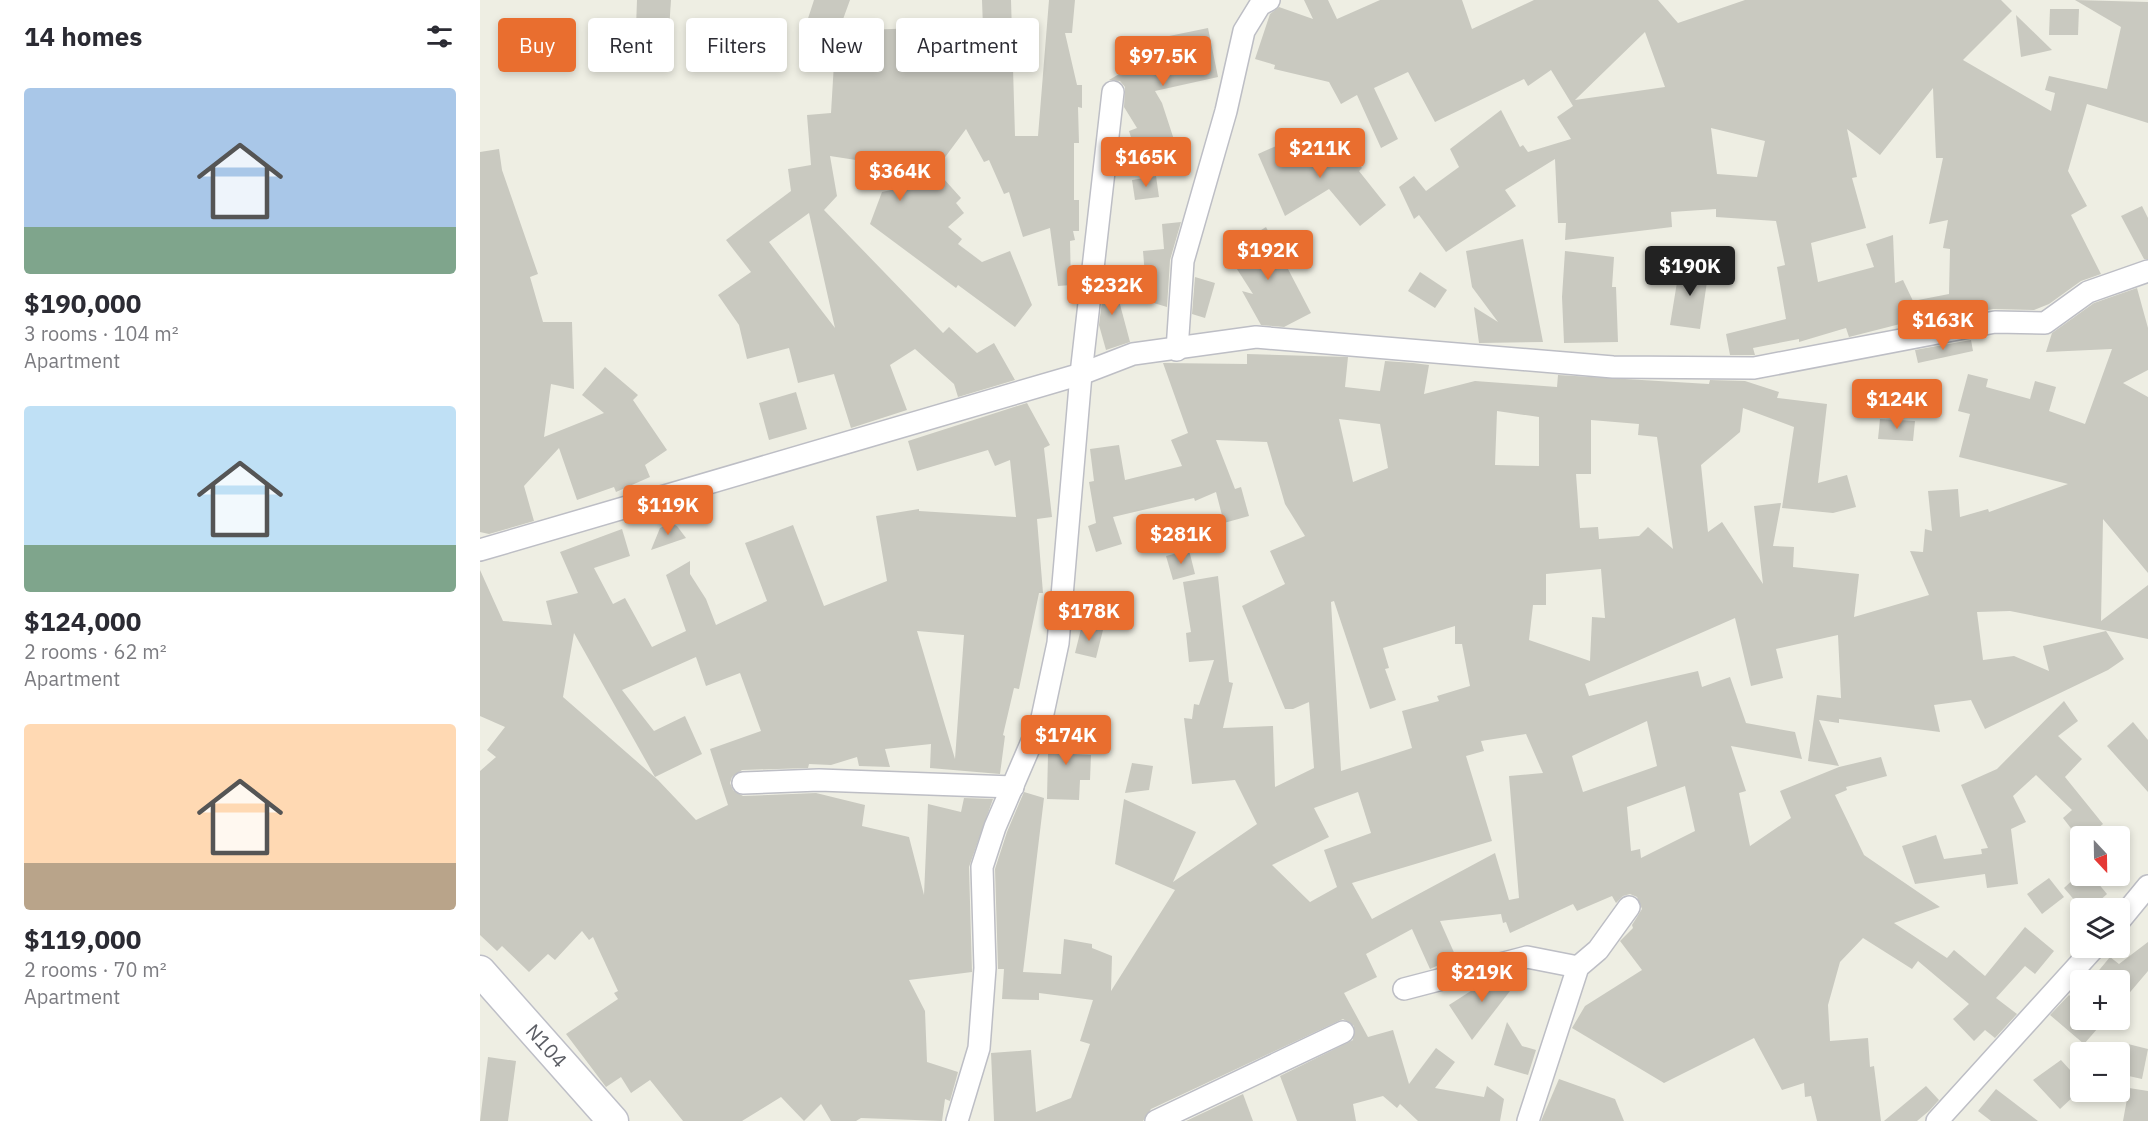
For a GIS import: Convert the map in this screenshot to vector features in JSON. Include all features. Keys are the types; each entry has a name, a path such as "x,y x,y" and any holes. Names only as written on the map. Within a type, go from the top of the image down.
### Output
{"street":[{"path":"1178,350 1183,261 1226,111 1244,31 1260,5 1269,0"},
{"path":"957,1121 979,1048 985,968 982,867 995,827 1042,718 1059,643 1081,374 1113,92"},
{"path":"480,550 1081,374 1133,354 1178,350 1256,337 1613,367 1754,368 1995,322 2045,323 2088,292 2148,271"},
{"path":"743,783 819,780 1013,788"},
{"path":"2130,908 2148,886"},
{"path":"1528,1121 1578,967 1598,950 1629,907"},
{"path":"1404,989 1436,978 1527,957 1578,967"},
{"path":"1937,1121 2085,958"},
{"name":"N104","path":"480,971 613,1121"},
{"path":"1156,1121 1343,1032"}],"building":[{"path":"637,0 671,0 670,18 636,18"},
{"path":"814,0 850,0 843,18 808,18"},
{"path":"982,0 1011,0 1012,18 983,18"},
{"path":"1049,0 1075,0 1072,33 1065,33 1077,85 1082,85 1082,108 1078,107 1079,143 1074,143 1074,200 1079,200 1079,231 1073,231 1075,240 1070,241 1071,285 1058,286 1050,228 1023,237 1009,192 1004,194 989,160 984,162 966,129 934,172 830,156 837,196 824,210 943,333 949,327 977,353 994,343 1015,380 958,397 954,384 915,349 890,365 907,410 851,428 834,374 798,383 789,348 747,359 739,325 718,295 751,272 726,240 791,191 788,169 811,165 807,115 831,113 833,72 884,72 884,29 896,29 896,72 1013,72 1015,136 1038,136","holes":["809,213 835,328 769,242"]},
{"path":"1304,0 1328,0 1337,19 1380,0 1462,0 1472,29 1534,0 1658,0 1678,23 1745,0 2001,0 2012,11 1963,60 2051,111 2055,93 2045,90 2049,76 2107,89 2121,27 2075,0 2148,2 2148,123 2087,104 2068,171 2087,206 2071,215 2101,274 2081,281 2049,304 2034,310 1993,309 1909,325 1908,322 1849,337 1846,328 1799,342 1799,339 1753,348 1755,355 1730,355 1726,334 1786,319 1777,267 1785,265 1776,221 1716,217 1716,209 1671,212 1672,227 1565,240 1566,223 1558,223 1555,159 1505,190 1516,206 1446,252 1419,215 1414,219 1399,187 1414,176 1426,191 1459,167 1450,149 1501,110 1520,147 1523,145 1528,152 1571,139 1557,117 1573,106 1551,70 1528,86 1524,79 1435,122 1408,72 1374,88 1398,139 1381,148 1357,95 1341,104 1329,82 1274,69 1275,65 1255,59 1270,14 1279,7 1313,19","holes":["1645,32 1665,87 1575,100","1933,88 1936,158 1943,158 1929,224 1948,220 1943,248 1950,249 1949,294 1913,301 1903,280 1895,283 1893,235 1866,244 1874,267 1818,282 1811,243 1866,228 1852,178 1857,177 1847,129 1880,155","1711,128 1765,141 1757,177 1717,174"]},
{"path":"2050,9 2079,9 2078,35 2049,35"},
{"path":"2016,15 2052,50 2021,57"},
{"path":"1208,28 1218,77 1155,91 1162,103 1178,152 1140,165 1129,131 1137,128 1124,107 1125,87 1120,81 1109,80 1143,60 1140,42"},
{"path":"1336,136 1362,168 1359,171 1386,205 1360,226 1329,189 1285,216 1258,154 1292,139 1303,163"},
{"path":"499,149 502,170 538,274 530,277 543,322 572,322 574,389 551,384 544,437 604,413 582,395 605,367 638,395 633,400 667,450 645,465 650,477 616,492 614,487 577,500 559,448 524,486 534,521 489,534 480,532 480,152"},
{"path":"1156,176 1159,197 1135,200 1132,180"},
{"path":"943,178 961,198 956,203 964,213 948,227 962,239 958,244 982,262 1010,251 1032,305 1015,327 958,285 956,288 870,224 882,192"},
{"path":"2142,206 2148,218 2148,259 2144,259 2121,216"},
{"path":"1181,222 1170,260 1167,307 1147,301 1143,251 1164,249 1162,224"},
{"path":"1266,227 1311,313 1284,327 1261,325 1242,291 1253,294 1226,252"},
{"path":"1523,239 1543,342 1479,343 1474,307 1498,322 1472,287 1466,251"},
{"path":"1565,251 1614,257 1612,287 1616,287 1618,342 1564,343 1562,297"},
{"path":"1680,264 1709,268 1700,329 1670,325"},
{"path":"1110,267 1130,342 1106,350 1099,325 1106,269"},
{"path":"1420,272 1447,290 1435,308 1408,291"},
{"path":"1195,277 1215,283 1205,318 1192,314"},
{"path":"2137,288 2148,328 2148,370 2123,383 2148,397 2148,573 2103,519 2101,621 2148,585 2148,639 2010,611 1977,612 1983,660 2014,656 2049,671 2043,646 2106,631 2124,659 2108,670 1985,729 1971,700 1934,705 1940,732 1839,719 1839,723 1819,720 1839,766 1808,761 1817,695 1841,698 1838,635 1776,649 1783,678 1751,686 1735,618 1585,684 1589,696 1698,671 1702,687 1730,677 1746,723 1795,732 1802,759 1731,746 1746,791 1739,793 1750,846 1791,818 1780,791 1839,767 1881,757 1887,776 1846,787 1847,790 1835,795 1864,855 1940,907 1894,923 1947,958 1954,950 1985,976 2025,927 2054,951 2035,974 2025,966 1996,998 2017,1014 1995,1038 1985,1030 1974,1041 1953,1019 1969,1004 1918,961 1912,969 1863,938 1840,962 1828,1005 1830,1041 1868,1038 1870,1067 1874,1066 1881,1121 1817,1121 1811,1096 1805,1097 1804,1083 1782,1090 1754,1038 1664,1083 1572,1028 1585,1006 1642,970 1620,941 1633,928 1632,925 1642,909 1637,897 1630,894 1623,896 1616,903 1612,896 1577,911 1573,904 1510,933 1506,922 1503,923 1501,914 1440,921 1456,957 1430,969 1412,929 1366,954 1377,977 1344,993 1368,1037 1393,1030 1409,1084 1436,1048 1455,1062 1435,1088 1484,1097 1487,1086 1504,1099 1500,1121 1418,1121 1400,1104 1397,1108 1383,1096 1353,1104 1356,1121 1297,1121 1280,1076 1353,1040 1354,1026 1343,1019 1151,1109 1143,1121 994,1121 991,1053 1031,1050 1036,1112 1071,1098 1090,1044 1080,1041 1093,1000 1039,993 1039,1000 1002,999 1004,969 998,969 995,869 1007,832 1024,792 1044,798 1023,972 1061,974 1064,939 1092,944 1092,948 1112,956 1111,991 1175,890 1115,864 1124,799 1196,832 1173,882 1257,824 1235,780 1192,784 1184,718 1192,719 1194,704 1199,705 1214,660 1189,662 1186,633 1191,632 1183,582 1218,576 1229,682 1233,683 1223,728 1273,726 1275,787 1314,768 1309,702 1293,709 1285,709 1242,606 1285,584 1270,551 1305,536 1285,504 1267,442 1216,440 1235,489 1241,487 1249,516 1224,523 1216,492 1195,501 1194,498 1113,517 1122,544 1096,552 1088,526 1096,523 1089,482 1094,481 1090,449 1119,445 1125,480 1182,466 1171,440 1188,433 1163,363 1247,364 1247,354 1348,357 1345,387 1380,391 1385,361 1413,363 1429,365 1424,394 1475,381 1557,387 1558,375 1709,384 1710,380 1745,381 1779,392 1777,398 1827,404 1818,483 1847,475 1856,507 1833,513 1782,508 1794,427 1743,408 1740,432 1701,465 1708,532 1722,522 1763,584 1754,506 1781,503 1773,546 1794,547 1793,567 1859,574 1854,617 1929,595 1910,551 1923,552 1925,529 1932,531 1928,491 1958,489 1960,517 1988,509 1989,512 2068,484 1959,457 1970,414 1958,411 1968,374 1988,379 1986,387 2030,399 2035,381 2056,387 2049,411 2085,424 2112,349 2046,352 2052,333 2094,303","holes":["1497,411 1539,417 1539,466 1495,465","1339,419 1380,424 1388,468 1353,482","1591,420 1639,424 1638,435 1657,437 1673,549 1648,527 1639,536 1599,539 1598,527 1580,528 1576,474 1591,474","1601,569 1605,618 1592,617 1590,661 1529,640 1533,605 1546,605 1546,574","1334,601 1370,709 1396,700 1385,669 1389,668 1383,648 1455,626 1455,644 1462,644 1470,686 1437,696 1439,701 1402,711 1412,748 1341,771 1331,602","1647,721 1657,766 1583,792 1572,756","1526,734 1543,773 1509,776 1519,898 1509,900 1495,853 1372,919 1352,883 1492,841 1466,756 1484,751 1481,741","1685,786 1695,831 1641,858 1640,849 1631,851 1627,807","1358,792 1371,833 1324,850 1337,887 1310,902 1272,865 1329,837 1314,808"]},
{"path":"1971,340 1973,351 1918,363 1915,350"},
{"path":"796,392 807,429 769,440 759,403"},
{"path":"1027,403 1050,445 1044,448 1052,517 1037,519 1043,593 1039,593 1019,689 1014,688 1003,735 1005,736 1000,774 930,768 931,744 885,749 890,767 859,766 857,757 831,765 809,764 808,768 742,770 732,777 730,783 733,790 743,796 816,793 865,805 862,826 909,837 924,895 928,804 961,812 964,798 993,799 969,867 972,972 909,980 925,1011 927,1062 958,1072 950,1101 945,1099 942,1121 861,1118 856,1121 831,1121 821,1104 804,1121 781,1097 742,1121 683,1121 650,1080 631,1093 621,1077 606,1087 566,1034 618,999 614,993 618,991 593,937 589,940 582,931 555,960 548,954 529,972 502,946 497,951 480,935 480,771 496,757 487,750 505,727 480,716 480,570 503,621 552,625 546,601 578,593 560,552 622,529 630,556 594,568 613,604 625,598 652,647 686,631 666,575 690,561 690,574 706,599 716,625 767,601 745,543 793,525 824,606 887,581 876,516 919,509 919,511 1016,517 1010,460 995,466 988,450 917,471 908,441","holes":["917,631 964,635 955,759","574,633 655,777 702,754 685,716 654,731 622,690 696,657 706,686 740,673 761,731 710,749 728,805 696,820 658,780 563,697"]},
{"path":"1880,419 1915,421 1913,441 1878,439"},
{"path":"671,523 677,526 686,538 651,550 660,528"},
{"path":"1189,550 1195,574 1173,580 1166,556"},
{"path":"1082,625 1103,630 1096,658 1075,653"},
{"path":"2064,701 2078,721 2058,736 2082,759 2065,777 2103,824 2070,827 2063,818 2072,810 2036,775 2013,796 2026,822 2011,829 2018,884 1987,888 1985,874 1915,884 1902,846 1936,835 1944,859 1982,854 1981,849 1988,848 1961,785 1997,769"},
{"path":"2133,722 2148,740 2148,792 2107,746"},
{"path":"1056,723 1076,725 1072,754 1091,755 1090,780 1080,780 1079,800 1047,799 1048,754 1052,754"},
{"path":"1132,763 1153,766 1149,790 1125,793"},
{"path":"2049,878 2064,897 2042,914 2027,894"},
{"path":"2070,882 2070,886 2100,886 2107,894 2102,898 2073,898 2064,888"},
{"path":"2148,942 2148,971 2130,992 2130,970 2099,970 2109,958 2119,964 2130,958"},
{"path":"1513,974 1517,982 1472,1040 1449,1005 1488,980"},
{"path":"2069,995 2070,1030 2096,1030 2086,1042 2082,1042 2050,1015"},
{"path":"1507,1022 1522,1046 1536,1050 1528,1075 1494,1065"},
{"path":"2130,1044 2148,1049 2142,1079 2130,1076"},
{"path":"488,1057 516,1061 508,1121 480,1121"},
{"path":"2061,1060 2070,1070 2070,1100 2060,1109 2033,1080"},
{"path":"1559,1079 1615,1099 1624,1121 1541,1121"},
{"path":"1926,1086 1939,1100 1917,1121 1884,1121"},
{"path":"2130,1088 2148,1091 2148,1121 2123,1121 2126,1102 2130,1102"},
{"path":"1996,1089 2038,1121 1991,1121 1978,1111"},
{"path":"1243,1094 1253,1121 1186,1121"}]}
